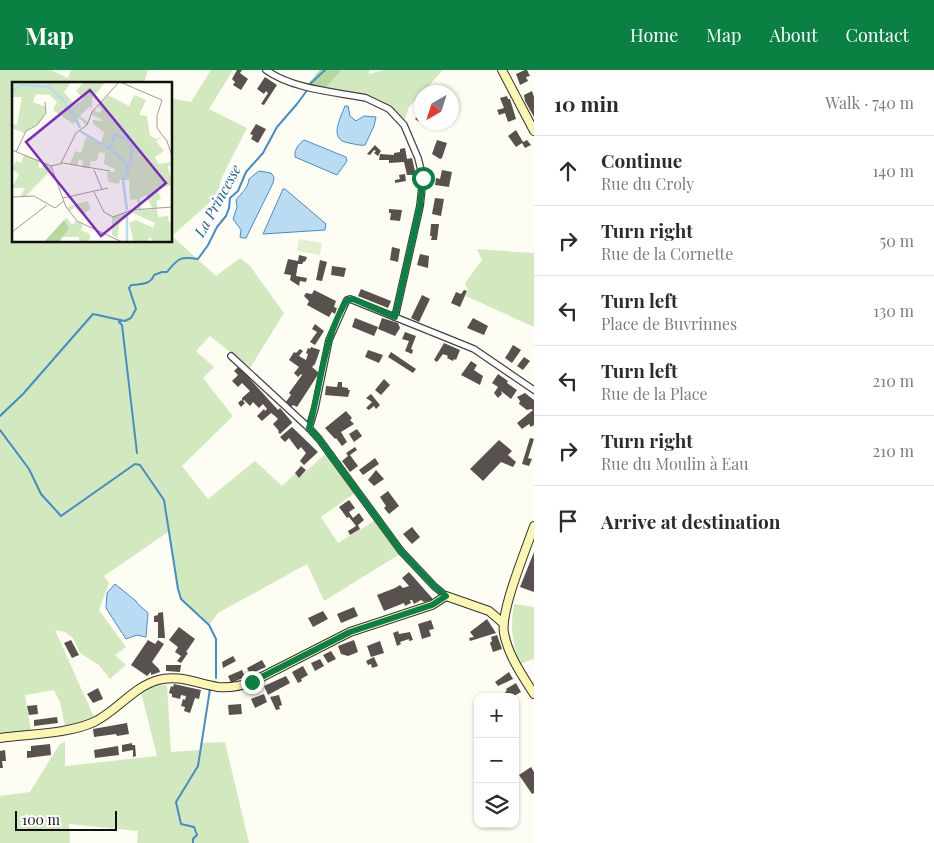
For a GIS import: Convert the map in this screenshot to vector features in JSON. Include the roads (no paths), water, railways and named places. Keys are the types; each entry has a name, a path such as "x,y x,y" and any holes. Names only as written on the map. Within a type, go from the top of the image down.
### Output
{"street":[{"path":"266,70 278,78 290,82 377,102 397,116 410,134 422,167 423,185 395,317"},
{"path":"502,70 534,131"},
{"path":"309,428 329,340 347,300 353,299 474,349 534,390"},
{"path":"232,356 319,439 401,551 434,586 446,596 489,611 503,623"},
{"path":"534,526 510,596 503,623 506,642 511,654 534,694"},
{"path":"0,738 71,729 94,722 107,715 142,688 159,680 175,678 217,687 242,686 350,632 432,605 446,596"}],"water":[{"path":"345,106 348,106 350,116 356,121 364,116 376,117 365,145 349,143 339,138 337,128"},
{"path":"304,140 346,157 347,161 337,175 295,157 296,149"},
{"path":"259,171 271,173 274,177 273,183 246,238 243,238 240,237 241,230 233,219 237,207 236,200 246,188 249,179"},
{"path":"283,189 326,224 325,230 263,234"},
{"path":"115,584 148,613 146,637 137,635 126,639 106,608 107,593"}],"waterway":[{"name":"La Princesse","path":"310,84 325,70"},
{"name":"La Princesse","path":"0,416 23,394 93,314 125,321 131,318 136,309 129,288 131,285 148,282 154,275 167,272 180,259 198,259 217,227 226,216 230,198 238,191 246,172 263,153 277,127 308,89"},
{"path":"121,321 119,322 122,325 137,453"},
{"name":"La Princesse","path":"0,430 29,469 41,494 61,516 135,464 140,465 164,500 181,599 209,625 216,639 216,678"},
{"name":"La Princesse","path":"193,843 193,839 197,835 194,827 181,824 176,802 198,766 210,689"}]}
